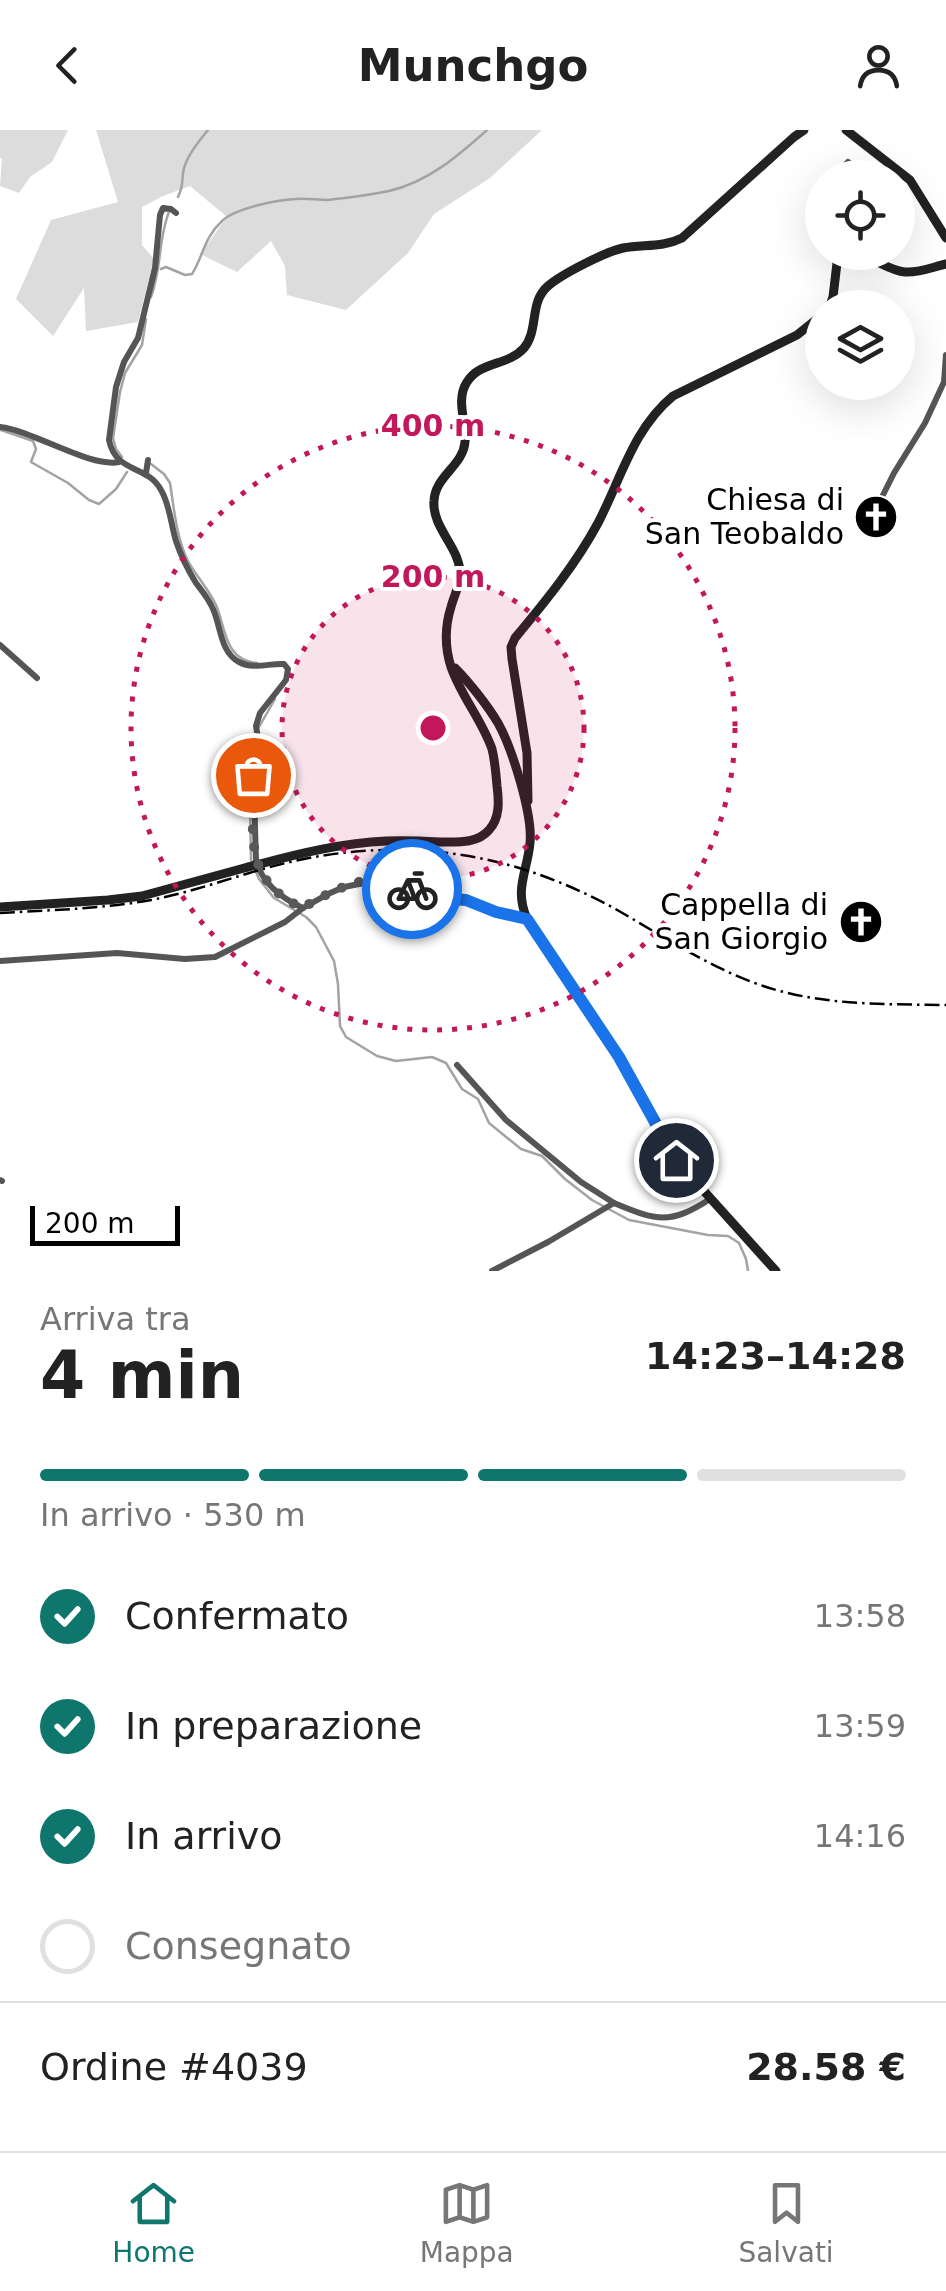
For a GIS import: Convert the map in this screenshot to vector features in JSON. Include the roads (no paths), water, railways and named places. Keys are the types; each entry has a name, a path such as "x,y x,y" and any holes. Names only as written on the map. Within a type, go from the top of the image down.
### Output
{"main road":[{"path":"0,906 142,896 332,847 388,840 461,842 488,832 499,801 492,751 450,665 448,622 460,568 434,504 438,486 464,449 463,389 482,368 508,359 525,346 533,330 537,304 548,286 608,252 666,245 682,238 804,130"},
{"path":"846,130 910,180 946,238"},
{"path":"901,270 924,270 946,264"},
{"path":"526,804 527,753 512,659 515,638 597,525 640,434 660,407 673,396 805,328"},
{"path":"450,665 500,726 526,804 530,842 520,888 527,919 619,1057 676,1160 776,1271"}],"street":[{"path":"176,212 163,208 160,216 158,253 142,323 116,387 108,440 120,462 135,470 147,466 162,492 186,566 212,606 230,656 248,666 284,664 288,669 286,680 260,713 257,731 253,757 256,862 270,886 299,912"},
{"path":"880,502 944,382 946,355"},
{"path":"0,427 103,464 120,462"},
{"path":"0,645 37,678"},
{"path":"0,962 117,952 185,959 215,957 344,887 378,880 527,919"},
{"path":"457,1065 506,1120 608,1207 675,1218 711,1199"},
{"path":"492,1271 608,1207"}],"waterway":[{"path":"178,197 186,162 208,130"},
{"path":"161,269 192,274 211,234 236,212 278,201 327,200 403,187 442,167 487,130"},
{"path":"151,297 169,212"},
{"path":"122,457 113,438 120,392 125,373 142,345 146,319"},
{"path":"1,430 33,441 36,449 31,462 99,504 127,472"},
{"path":"151,464 170,483 183,550 216,605 228,642 238,656 257,663"},
{"path":"259,727 275,699"},
{"path":"256,734 249,751 251,860 274,898 316,927 334,961 340,1026 346,1037 377,1056 396,1061 432,1057 446,1063 462,1089 478,1099 489,1123 521,1149 542,1156 592,1200 629,1220 728,1236 739,1243 748,1271"}],"railway":[{"path":"0,913 151,900 272,866 332,854 376,850 441,852 501,863 558,882 612,907 716,966 776,990 848,1002 946,1005"}],"place":[{"name":"Chiesa di San Teobaldo","path":"876,517"},
{"name":"Cappella di San Giorgio","path":"861,922"}]}
